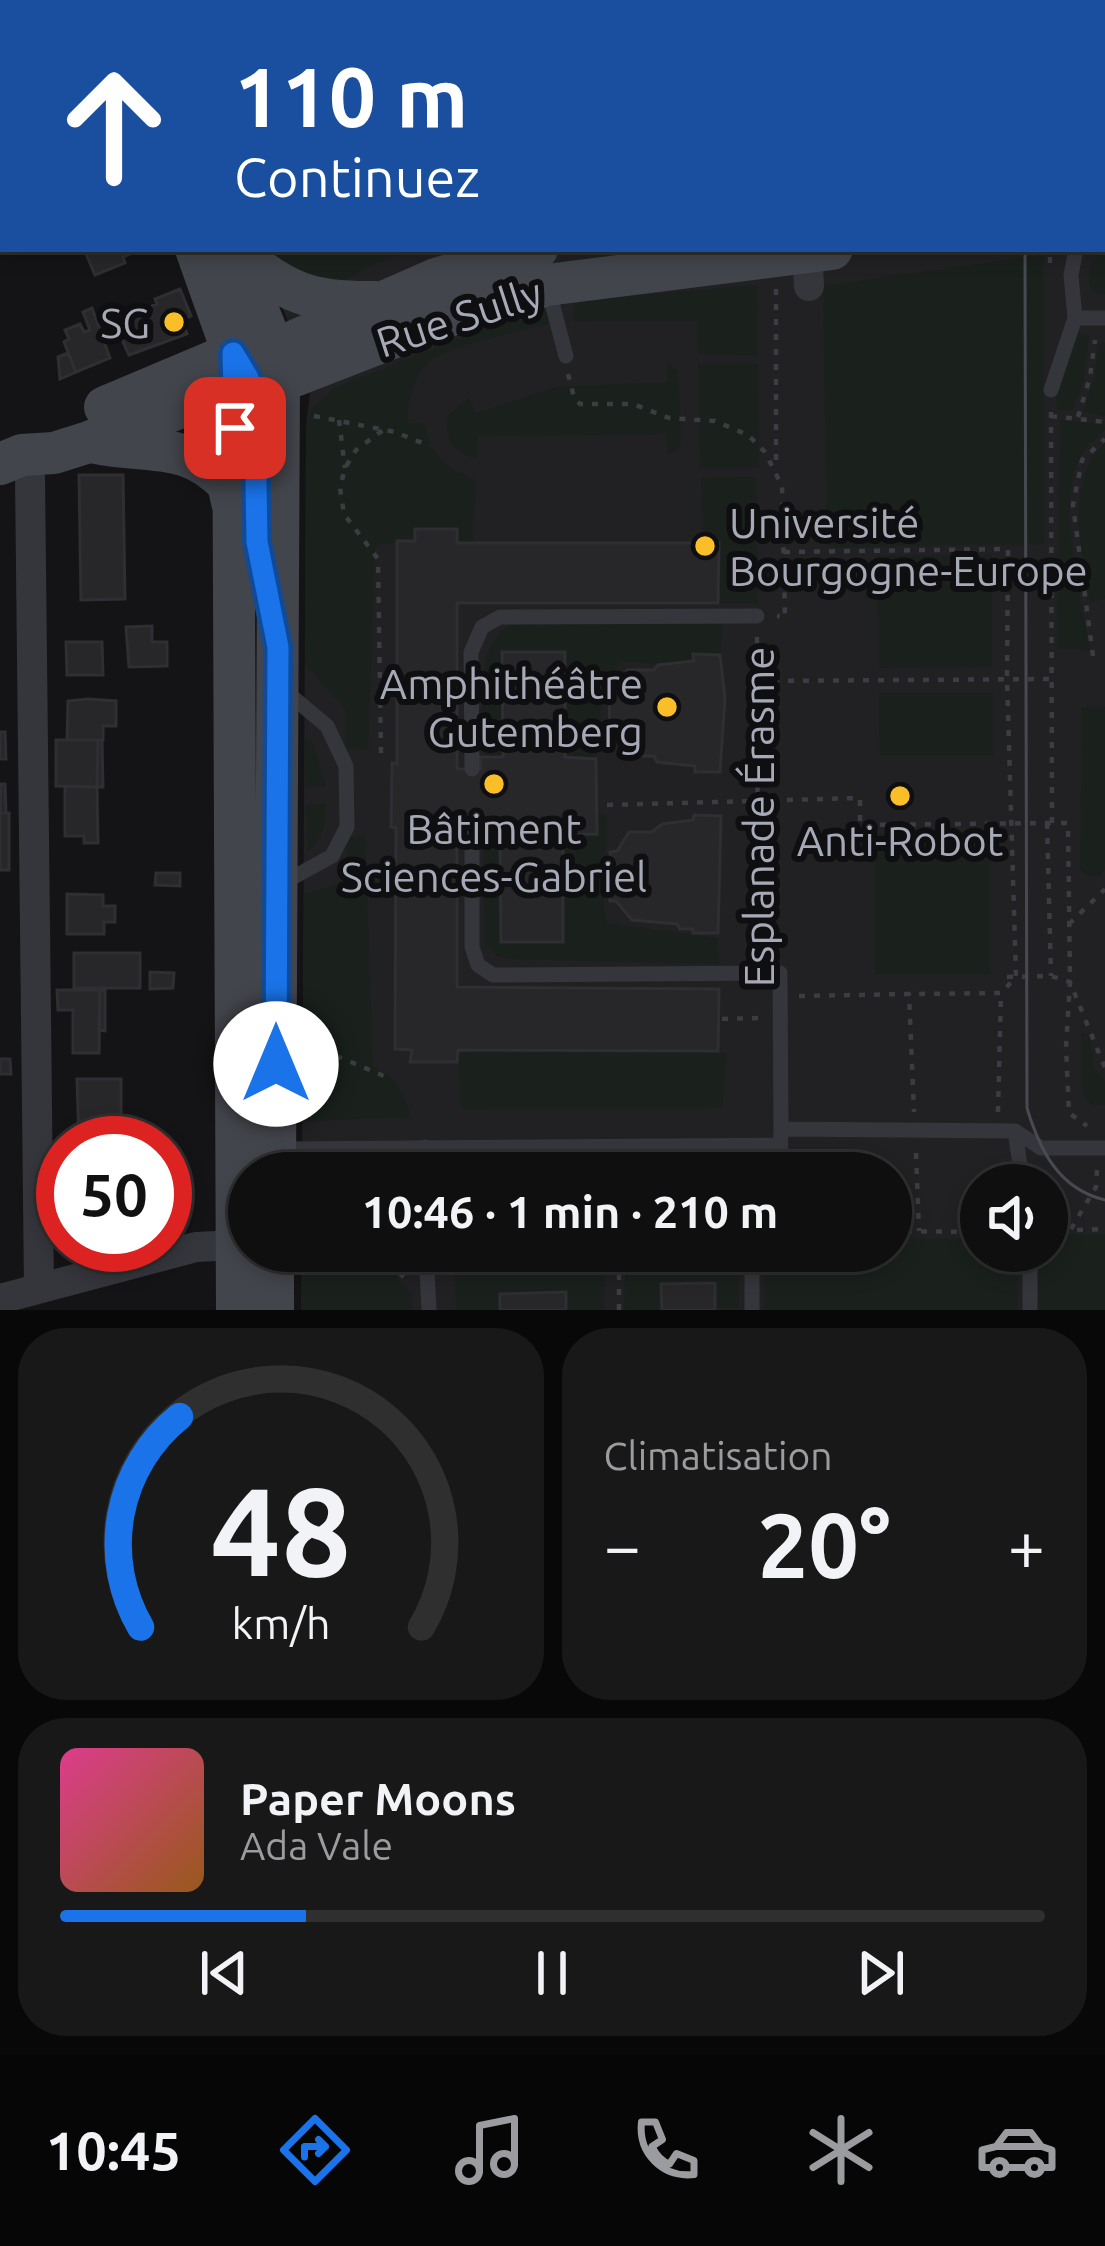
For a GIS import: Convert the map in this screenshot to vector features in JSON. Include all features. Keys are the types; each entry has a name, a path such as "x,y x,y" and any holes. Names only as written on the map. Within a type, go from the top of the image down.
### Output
{"main road":[{"path":"220,252 262,375 255,422 257,542 277,666 277,886 259,1152"},
{"path":"222,252 292,292 331,303 382,302"},
{"name":"Rue Sully","path":"262,375 382,302 436,279 542,267 806,261"},
{"name":"Rue Sully","path":"262,375 459,311 542,267"},
{"path":"11,459 89,442 262,375"},
{"path":"11,459 44,433 262,375"},
{"path":"234,510 262,375"},
{"path":"89,442 189,455 228,484 234,510 257,1152"},
{"path":"237,1310 248,1272"},
{"path":"262,1272 273,1310"}],"street":[{"path":"11,459 31,477 38,1288"},
{"path":"0,1299 204,1246 228,1247"}],"lane":[{"path":"1051,390 1075,318 1071,275 1075,252"},
{"path":"542,267 566,356"},
{"path":"1075,318 1105,318"},
{"path":"472,769 471,652 482,627 500,617 757,616"},
{"path":"277,666 327,726 346,766 347,827 332,856 277,886"},
{"path":"472,822 472,947 478,965 493,975 780,974 781,1152"},
{"path":"394,1152 425,1147 915,1130 1006,1131 1041,1148 1105,1148"},
{"path":"1006,1131 1016,1164"},
{"path":"425,1147 425,1152"},
{"path":"427,1272 429,1308"},
{"path":"752,1272 752,1310"},
{"path":"1030,1272 1030,1310"}],"path":[{"path":"1050,252 1050,278"},
{"name":"Esplanade Érasme","path":"758,974 757,616 785,617 782,486 776,469 806,261"},
{"path":"1078,417 1095,338"},
{"path":"566,356 570,387 580,404 633,404 652,414 734,427 765,452 776,469"},
{"path":"262,375 339,420 430,446"},
{"path":"1051,390 1052,976"},
{"path":"1051,416 1105,422"},
{"path":"339,420 344,514 379,559 381,753"},
{"path":"345,467 356,451 383,430"},
{"path":"1093,656 1073,506 1082,460 1105,439"},
{"path":"784,552 1008,549 1016,977 1001,993 1006,1131"},
{"path":"758,681 1052,679"},
{"path":"607,805 860,798 860,825 1068,823 1069,1113 1091,1129"},
{"path":"1070,924 1105,889"},
{"path":"1007,977 1052,976 1070,982 1105,1068"},
{"path":"780,997 1001,993"},
{"path":"909,994 919,1231"},
{"name":"Esplanade Érasme","path":"722,1019 759,1018 759,997 780,997"},
{"path":"298,1029 332,1054 391,1078"},
{"path":"1071,1229 1096,1187 1097,1166"},
{"path":"1068,1229 1105,1228"},
{"path":"912,1231 960,1232"},
{"path":"397,1272 429,1308"},
{"path":"619,1272 619,1310"}],"shaded area":[{"name":"Université Bourgogne-Europe","path":"257,252 1105,252 1105,1310 301,1310 302,1272 912,1272 912,1152 302,1152 306,428 312,375"},
{"path":"257,252 406,252 367,267 336,287 262,262"},
{"path":"1099,252 1105,252 1105,295 1089,285 1089,268"},
{"path":"1043,255 1044,544 827,547 823,286"},
{"path":"757,285 758,355 698,354 697,321 574,322 573,301"},
{"path":"547,309 552,323 440,355 415,382 407,423 425,424 441,460 476,480 473,543 457,543 456,529 416,529 415,541 375,545 368,750 345,747 345,709 305,664 306,428 311,409 336,387"},
{"path":"1077,332 1089,336 1084,380 1073,410 1058,411 1056,396"},
{"path":"1105,342 1105,416 1083,412 1098,346"},
{"path":"667,362 678,371 682,439 668,455 666,434 478,436 477,458 456,450 449,439 447,416 469,398 476,413 557,387 667,382"},
{"path":"698,363 758,364 759,468 700,469"},
{"path":"1060,420 1105,424 1075,468 1071,492 1072,547 1090,651 1057,648"},
{"path":"1105,442 1105,599 1090,603 1080,539 1080,498 1092,460"},
{"path":"756,477 758,603 718,603 719,544 703,543 701,478"},
{"path":"992,555 992,667 879,668 877,556"},
{"path":"514,623 723,624 720,655 685,665 620,662 604,688 596,759 565,757 564,652 503,652 503,757 484,757 485,664 490,648"},
{"path":"879,693 993,693 994,755 880,755"},
{"path":"1105,707 1105,868 1101,875 1089,877 1080,869 1082,708"},
{"path":"305,738 311,739 323,787 306,786"},
{"path":"305,804 325,804 322,831 308,852"},
{"path":"597,814 606,815 607,923 717,938 719,964 509,959 496,955 484,943 483,837 500,837 502,942 563,942 563,835 596,834"},
{"path":"875,833 990,833 990,974 875,974"},
{"path":"365,834 373,1067 398,1087 411,1117 303,1121 304,894 348,876 345,838"},
{"path":"1081,1032 1089,1034 1095,1070 1105,1081 1105,1106 1093,1106 1082,1094"},
{"path":"458,1050 718,1051 727,1054 722,1108 461,1109"},
{"path":"411,1148 411,1152 311,1152"},
{"path":"1068,1234 1105,1234 1105,1310 1038,1310 1037,1272 1068,1272"},
{"path":"912,1238 960,1239 960,1272 1018,1272 1018,1310 764,1310 764,1272 912,1272"},
{"path":"302,1272 392,1272 412,1295 412,1310 301,1310"},
{"path":"455,1272 605,1272 604,1310 566,1310 565,1292 501,1294 500,1310 456,1310"},
{"path":"625,1272 738,1272 739,1308 715,1308 715,1284 661,1285 662,1310 624,1310"}],"building":[{"path":"85,252 132,252 123,257 125,263 95,275"},
{"path":"180,289 191,316 181,320 187,334 129,355 114,322"},
{"path":"92,308 110,358 76,372 64,342 69,339 65,330 80,324 84,332 90,330 83,312"},
{"path":"68,353 76,372 60,379 58,357"},
{"path":"79,475 123,475 125,599 81,600"},
{"name":"Bâtiment Sciences-Gabriel","path":"415,529 457,529 457,543 719,543 718,603 457,603 457,769 481,769 480,757 503,757 502,652 565,652 565,757 596,759 597,834 563,835 563,942 501,942 500,837 479,837 479,822 457,821 457,987 719,989 718,1051 458,1050 457,1062 410,1062 412,1050 395,1049 396,828 391,827 392,763 397,764 397,541 415,541"},
{"path":"152,626 152,642 167,642 167,666 129,667 126,627"},
{"path":"66,642 102,642 103,675 67,675"},
{"name":"Amphithéâtre Gutemberg","path":"693,654 720,655 725,698 720,772 695,772 695,766 657,762 654,756 627,756 617,738 610,739 609,690 618,689 627,670 694,661"},
{"path":"68,701 116,701 116,726 103,726 103,740 67,740"},
{"path":"0,732 5,732 6,759 0,759"},
{"path":"56,740 98,740 97,787 56,786"},
{"path":"98,740 102,740 103,787 97,787"},
{"path":"1,784 5,784 6,813 0,813"},
{"path":"65,786 97,787 98,843 84,843 84,836 65,836"},
{"path":"0,813 9,813 9,870 0,870"},
{"path":"694,815 721,816 718,933 693,933 677,924 632,920 616,901 610,901 610,852 617,851 629,832 652,832 662,824 693,820"},
{"path":"156,873 180,873 180,886 155,885"},
{"path":"67,894 103,895 103,906 115,906 115,922 104,922 104,934 67,934"},
{"path":"74,953 140,953 140,988 74,988"},
{"path":"150,972 174,973 173,988 150,989"},
{"path":"57,990 100,990 99,1053 73,1053 73,1010 58,1010"},
{"path":"100,990 105,991 105,1031 99,1030"},
{"path":"0,1059 10,1059 11,1074 0,1074"},
{"path":"77,1079 121,1079 121,1116 78,1116"},
{"path":"715,1283 715,1310 662,1310 661,1284"},
{"path":"566,1292 566,1310 500,1310 500,1294"},
{"path":"566,1292 566,1310 500,1310 500,1294"}],"tram line":[{"path":"1025,252 1027,1108 1054,1166 1075,1187 1105,1200"}],"place":[{"name":"SG","path":"174,322"},
{"name":"Université Bourgogne-Europe","path":"705,546"},
{"name":"Amphithéâtre Gutemberg","path":"667,707"},
{"name":"Bâtiment Sciences-Gabriel","path":"494,784"},
{"name":"Anti-Robot","path":"900,796"}],"route":[{"path":"235,428 233,353 248,378 255,422 257,542 278,647 276,1064"}]}
